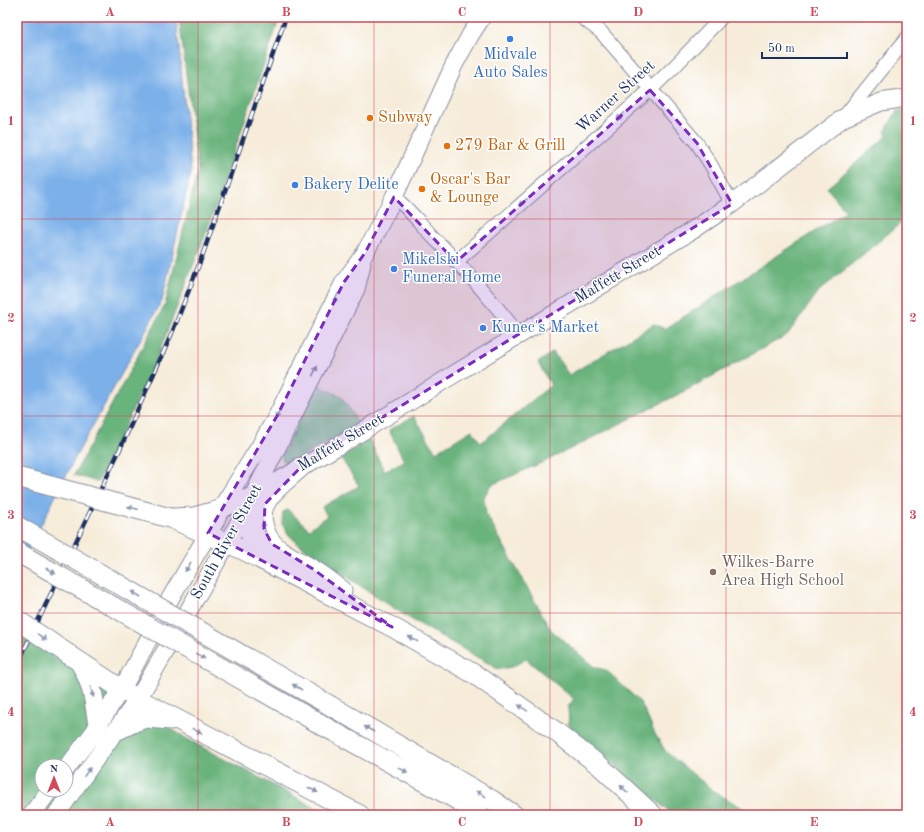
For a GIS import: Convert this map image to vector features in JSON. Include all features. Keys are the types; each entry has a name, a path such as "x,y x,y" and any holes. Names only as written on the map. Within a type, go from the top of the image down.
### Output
{"highway":[{"path":"301,467 273,493 265,504 262,519 267,536 272,544 313,569 392,626"},
{"path":"17,477 170,518 227,542 392,626 474,674 554,730 600,766 653,815"},
{"path":"250,502 248,528 252,539 323,591"},
{"path":"170,518 194,517 220,510"},
{"path":"17,526 331,706 492,800 514,815"},
{"path":"17,552 459,801 480,815"},
{"path":"17,620 73,658 138,699 360,815"},
{"path":"73,658 85,670 95,702 98,725"},
{"path":"116,732 137,720 146,718 178,720"}],"main road":[{"name":"South River Street","path":"74,758 98,725 121,689 220,510 277,416 344,282 365,253 394,197 454,65 482,17"},
{"name":"Maffett Street","path":"220,510 250,502 301,467 682,236 732,204 843,118 881,102 907,98"},
{"name":"South River Street","path":"56,815 138,699 250,502 356,288 365,253"},
{"path":"31,815 44,798"}],"street":[{"path":"581,17 601,32 697,143 732,204"},
{"name":"Warner Street","path":"456,262 674,68 722,17"},
{"path":"843,118 907,38"},
{"path":"394,197 406,207 493,302 519,335"}],"highlighted area":[{"path":"650,90 697,143 732,204 301,467 265,504 264,529 272,544 313,569 392,627 208,533 277,416 344,282 365,253 394,197 456,262"}],"green space":[{"path":"179,17 280,17 208,228 154,365 98,482 74,475 165,305 198,170"},
{"path":"907,109 907,218 819,291 787,335 687,390 548,460 491,485 484,497 486,514 551,630 594,667 606,670 641,703 655,734 666,752 715,792 755,815 673,815 569,726 568,707 574,699 526,659 512,667 498,669 409,618 315,556 288,534 282,524 283,512 288,510 309,529 327,516 322,507 359,486 341,458 369,439 384,471 404,461 389,430 414,416 436,452 472,430 481,443 551,385 538,363 553,352 569,375 654,324 665,329 846,211 827,188 887,136 885,132 897,111"},
{"path":"317,385 341,396 359,424 291,463 285,463 281,457"},
{"path":"17,631 68,666 191,741 329,815 17,815"}],"water":[{"path":"17,17 176,17 191,172 162,301 76,456 17,572"}],"railway":[{"path":"17,665 120,449 172,333 200,262 286,17"}],"place":[{"name":"Midvale Auto Sales","path":"510,39"},
{"name":"Subway","path":"370,118"},
{"name":"279 Bar & Grill","path":"447,146"},
{"name":"Bakery Delite","path":"295,185"},
{"name":"Oscar's Bar & Lounge","path":"422,189"},
{"name":"Mikelski Funeral Home","path":"394,269"},
{"name":"Kunec's Market","path":"483,328"},
{"name":"Wilkes-Barre Area High School","path":"713,572"}]}
